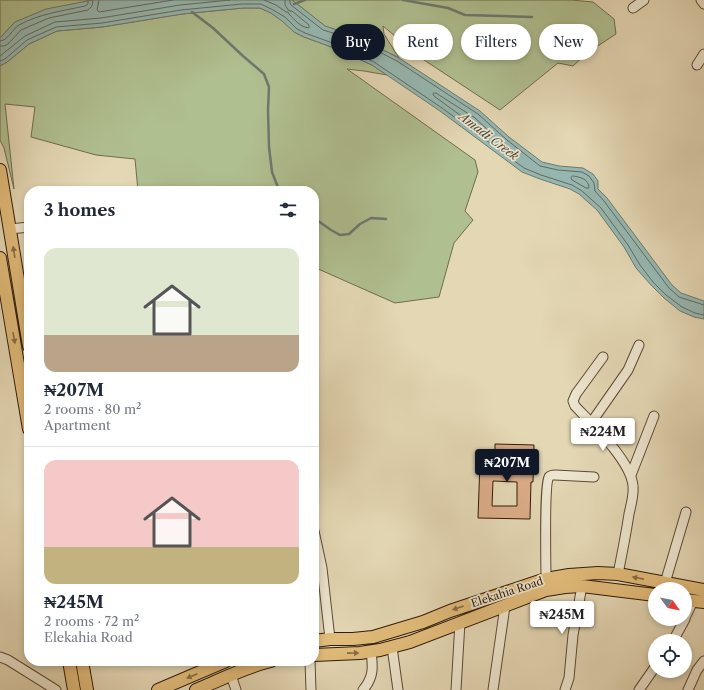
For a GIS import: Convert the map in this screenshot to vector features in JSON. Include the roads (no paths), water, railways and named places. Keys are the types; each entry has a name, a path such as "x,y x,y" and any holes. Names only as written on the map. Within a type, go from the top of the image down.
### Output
{"main road":[{"path":"0,170 24,315"},
{"path":"0,258 24,400"},
{"name":"Elekahia Road","path":"319,640 373,637 393,632 546,579 576,574 598,573 618,574 660,582"},
{"name":"Elekahia Road","path":"319,655 371,652 410,642 546,590 582,586 648,594"},
{"name":"Elekahia Road","path":"692,588 704,590"},
{"path":"70,666 73,690"},
{"path":"83,666 87,690"},
{"path":"158,690 214,666"},
{"path":"196,690 252,666"}],"street":[{"path":"633,8 644,0"},
{"path":"701,0 704,4"},
{"path":"697,65 704,54"},
{"path":"10,229 24,228"},
{"path":"591,423 628,370 639,345"},
{"path":"603,357 576,394 573,401 575,406 606,438 631,475 633,487 618,574"},
{"path":"631,475 654,416"},
{"path":"546,579 547,482 551,476 555,475 594,477"},
{"path":"665,582 686,512"},
{"path":"319,554 330,639"},
{"path":"565,690 569,678 573,635 582,586"},
{"path":"493,690 505,606"},
{"path":"456,690 460,622"},
{"path":"392,647 398,690"},
{"path":"364,690 369,682 373,668 371,652"},
{"path":"0,657 8,660 56,690"},
{"path":"688,690 697,670 704,661"},
{"path":"310,666 311,690"},
{"path":"232,675 236,690"},
{"path":"639,690 648,677"}],"water":[{"path":"93,0 292,0 325,26 331,28 331,47 294,32 271,13 260,8 243,8 182,14 102,27 57,31 29,44 0,66 0,38 15,22 46,9"},
{"name":"Amadi Creek","path":"385,51 393,55 393,60 402,60 480,111 509,137 542,162 559,166 583,168 593,174 598,181 598,189 607,198 672,285 681,293 704,301 704,319 694,317 680,311 651,285 636,268 624,247 597,210 579,194 570,189 522,172 440,111 372,65 361,60 385,60"}],"waterway":[{"path":"294,4 305,0"},
{"path":"403,0 448,8 465,15 532,17"},
{"path":"192,12 213,28 264,74 269,87 269,147 272,172 277,186"},
{"path":"319,222 340,235 349,234 360,224 371,218 386,219"}]}
